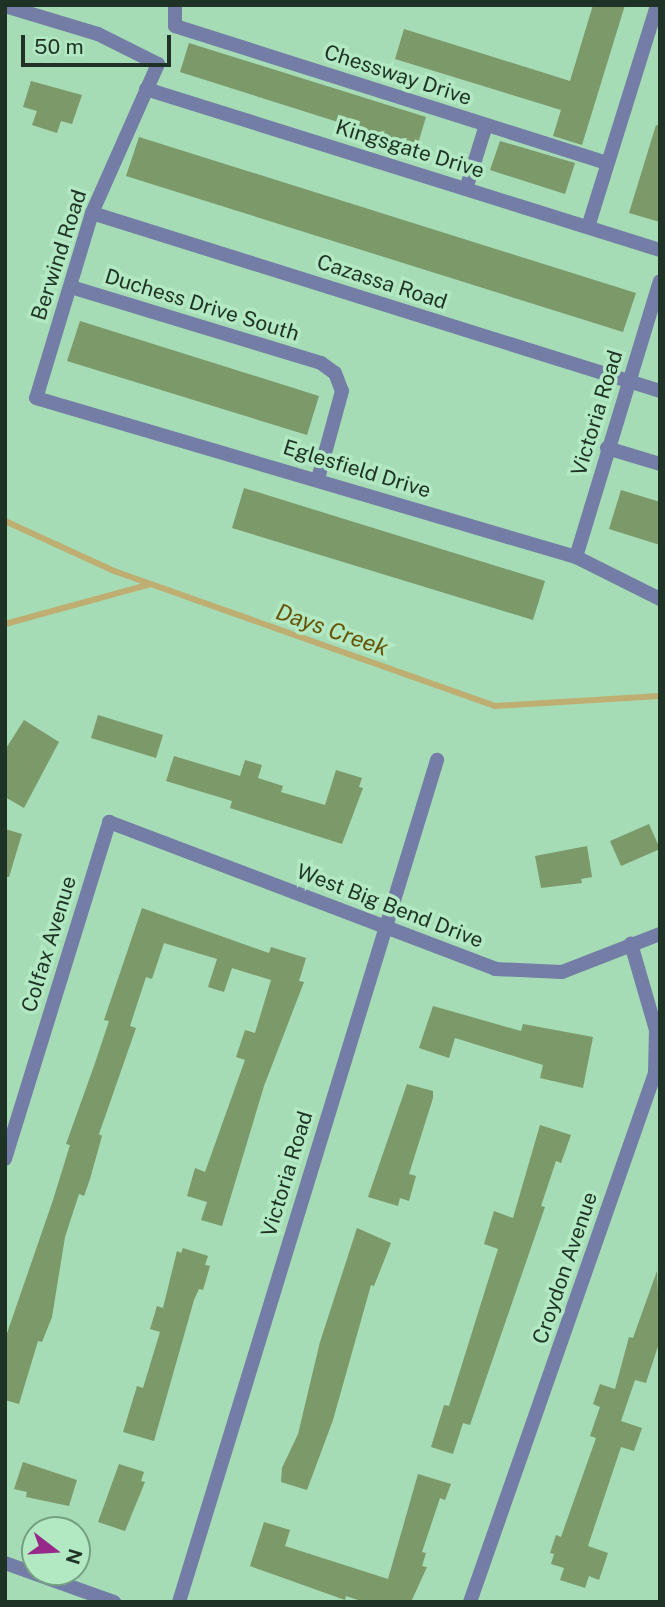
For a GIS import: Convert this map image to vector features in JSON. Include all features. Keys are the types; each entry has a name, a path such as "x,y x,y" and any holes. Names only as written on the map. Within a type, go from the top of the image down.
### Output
{"street":[{"name":"Chessway Drive","path":"175,5 175,26 607,163"},
{"path":"588,227 657,5"},
{"path":"5,6 98,34 159,64 146,89"},
{"name":"Kingsgate Drive","path":"146,89 660,250"},
{"name":"Berwind Road","path":"36,398 92,213 146,89"},
{"path":"466,189 486,125"},
{"name":"Cazassa Road","path":"92,213 660,391"},
{"name":"Victoria Road","path":"576,557 660,281"},
{"name":"Duchess Drive South","path":"71,287 321,363 335,373 342,391 318,479"},
{"name":"Eglesfield Drive","path":"36,398 576,557 660,599"},
{"path":"607,449 660,464"},
{"name":"Victoria Road","path":"179,1602 384,925 437,760"},
{"name":"West Big Bend Drive","path":"109,822 495,969 562,971 660,934"},
{"name":"Colfax Avenue","path":"5,1159 109,822"},
{"name":"Croydon Avenue","path":"470,1602 655,1073 656,1030 631,944"},
{"path":"5,1563 114,1602"}],"building":[{"path":"593,5 625,5 582,145 553,136 561,110 395,59 404,29 570,81"},
{"path":"189,43 426,117 417,147 180,72"},
{"path":"31,81 82,95 72,124 61,121 57,133 32,125 37,111 23,107"},
{"path":"656,125 660,126 660,222 629,213"},
{"path":"139,137 636,293 623,332 126,176"},
{"path":"500,141 575,163 565,194 490,170"},
{"path":"80,321 319,396 307,435 67,361"},
{"path":"244,488 545,581 533,620 232,528"},
{"path":"621,490 660,502 660,545 609,529"},
{"path":"98,715 163,735 156,758 91,738"},
{"path":"24,720 59,742 24,808 5,797 5,750"},
{"path":"174,756 240,776 245,760 262,765 258,778 283,786 281,792 325,805 336,770 362,778 359,787 363,788 342,844 230,808 232,801 166,781"},
{"path":"649,824 660,849 621,866 610,841"},
{"path":"5,829 22,834 9,877 5,877"},
{"path":"587,846 592,877 581,879 582,883 541,888 535,856"},
{"path":"142,908 269,953 271,947 306,958 299,981 304,982 264,1086 222,1226 201,1220 207,1202 187,1196 195,1168 205,1172 245,1060 236,1057 245,1030 255,1033 271,980 232,968 224,992 208,987 217,959 164,943 152,979 146,977 130,1026 136,1028 99,1134 102,1136 90,1179 84,1196 79,1194 65,1237 52,1317 42,1342 38,1341 19,1404 5,1400 5,1339 53,1200 70,1145 66,1144 109,1021 104,1020"},
{"path":"433,1006 521,1031 523,1024 593,1037 583,1088 540,1078 543,1065 455,1038 449,1058 419,1048"},
{"path":"407,1084 433,1091 433,1098 409,1174 416,1176 409,1201 400,1198 398,1206 368,1197"},
{"path":"540,1125 571,1135 561,1163 556,1161 541,1206 545,1207 470,1425 463,1423 453,1454 431,1447 444,1405 449,1406 498,1249 484,1244 494,1211 513,1218"},
{"path":"357,1228 391,1243 374,1286 371,1285 333,1420 307,1490 281,1482 282,1468 298,1434 320,1342"},
{"path":"183,1248 208,1256 205,1265 210,1266 203,1290 199,1289 194,1300 154,1441 123,1432 137,1386 143,1388 160,1332 150,1329 157,1306 163,1308 177,1251 181,1253"},
{"path":"657,1271 660,1340 646,1383 635,1380 621,1421 642,1428 634,1451 621,1447 588,1546 608,1553 599,1580 589,1576 585,1588 560,1580 564,1568 551,1564 554,1554 550,1553 556,1535 561,1537 596,1438 590,1436 600,1407 593,1404 600,1384 615,1389 629,1337 633,1338"},
{"path":"23,1462 77,1480 69,1506 26,1497 27,1492 14,1489"},
{"path":"119,1464 144,1472 141,1481 145,1482 125,1531 98,1522"},
{"path":"418,1474 451,1484 445,1500 440,1498 422,1552 426,1553 422,1566 427,1567 411,1602 364,1602 346,1596 345,1600 250,1566 264,1522 290,1530 285,1546 388,1579"}],"waterway":[{"name":"Days Creek","path":"5,521 114,571 495,706 660,696"},
{"path":"5,624 148,585"}]}
